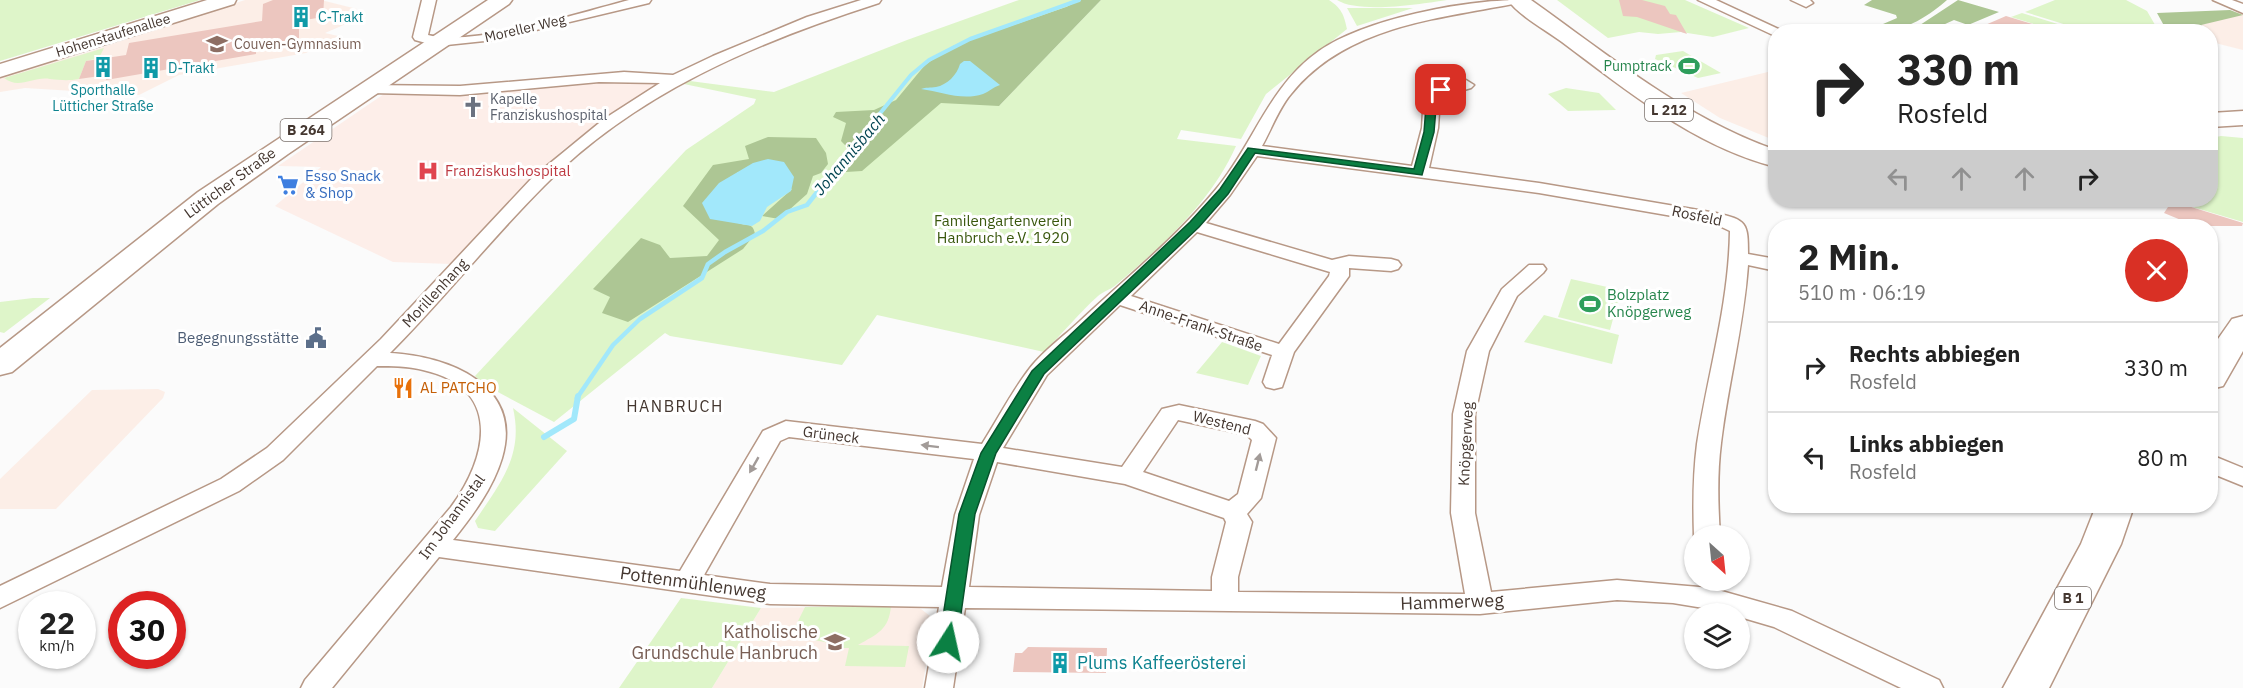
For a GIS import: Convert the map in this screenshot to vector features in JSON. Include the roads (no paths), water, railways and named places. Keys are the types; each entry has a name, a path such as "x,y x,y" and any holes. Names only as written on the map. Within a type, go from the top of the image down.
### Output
{"main road":[{"name":"Hohenstaufenallee","path":"0,70 227,0"},
{"name":"Lütticher Straße","path":"5,357 208,198 502,0"},
{"name":"L 212","path":"1518,0 1669,110 1730,142 1768,156"},
{"path":"2218,362 2228,340"},
{"name":"B 1","path":"2026,688 2101,544 2112,513"}],"street":[{"path":"429,0 420,37 441,41"},
{"name":"Moreller Weg","path":"441,41 485,38 644,0"},
{"name":"Morillenhang","path":"0,598 230,485 275,454 373,359 538,182 610,122 675,80 718,58 812,20 874,0"},
{"path":"939,688 956,596 967,514 988,453 1039,371 1194,225 1224,191 1252,150 1284,92 1324,54 1361,35 1408,20 1513,0"},
{"path":"1705,0 1768,28"},
{"path":"2220,0 2243,9"},
{"path":"371,88 472,90 610,76 648,76 675,80"},
{"path":"1419,173 1429,132 1432,94 1466,85"},
{"name":"Rosfeld","path":"1252,150 1539,188 1716,218 1731,223 1739,229 1740,258 1735,299 1709,442 1704,496 1706,525"},
{"path":"1194,225 1341,269 1339,276 1284,352 1274,382"},
{"path":"1740,258 1768,263"},
{"path":"1332,266 1349,262 1391,265"},
{"name":"Knöpgerweg","path":"1480,604 1463,513 1464,414 1478,351 1509,292 1536,269"},
{"name":"Anne-Frank-Straße","path":"1118,298 1284,352"},
{"name":"Im Johannistal","path":"315,688 433,547 484,474 493,451 494,425 488,404 463,380 433,366 373,359"},
{"name":"Westend","path":"1128,477 1170,414 1179,412 1256,429 1264,438 1250,498 1233,512"},
{"name":"Grüneck","path":"687,582 771,436 786,429 988,453"},
{"path":"988,453 1128,477 1233,512 1239,522 1225,577 1225,602"},
{"path":"2218,466 2243,478"},
{"name":"Pottenmühlenweg","path":"433,547 770,594 956,596"},
{"name":"Hammerweg","path":"956,596 1225,602 1480,604 1617,590 1673,593 1692,591"},
{"name":"Hammerweg","path":"1716,591 1782,618 1929,688"}],"water":[{"path":"964,61 970,61 1000,85 983,94 967,97 921,89 940,86 948,82"},
{"path":"768,159 784,162 794,177 791,191 767,207 760,221 752,226 710,219 702,203 719,183 753,163"}],"waterway":[{"name":"Johannisbach","path":"832,173 911,75 929,60 970,39 1079,0"},
{"name":"Johannisbach","path":"578,397 613,345 640,319 702,278 708,264 725,252 763,231 787,212 807,205 833,172"},
{"name":"Johannisbach","path":"544,437 574,419 578,397"}],"place":[{"name":"C-Trakt","path":"301,17"},
{"name":"Couven-Gymnasium","path":"217,44"},
{"name":"Pumptrack","path":"1689,66"},
{"name":"Sporthalle Lütticher Straße","path":"103,67"},
{"name":"D-Trakt","path":"151,68"},
{"name":"Kapelle Franziskushospital","path":"473,107"},
{"name":"Franziskushospital","path":"428,171"},
{"name":"Esso Snack & Shop","path":"288,185"},
{"name":"Bolzplatz Knöpgerweg","path":"1590,304"},
{"name":"Begegnungsstätte","path":"316,338"},
{"name":"AL PATCHO","path":"403,388"},
{"name":"Katholische Grundschule Hanbruch","path":"835,642"},
{"name":"Plums Kaffeerösterei","path":"1060,663"}],"district":[{"name":"HANBRUCH","path":"675,406"}],"park label":[{"name":"Familengartenverein Hanbruch e.V. 1920","path":"1003,230"}]}
